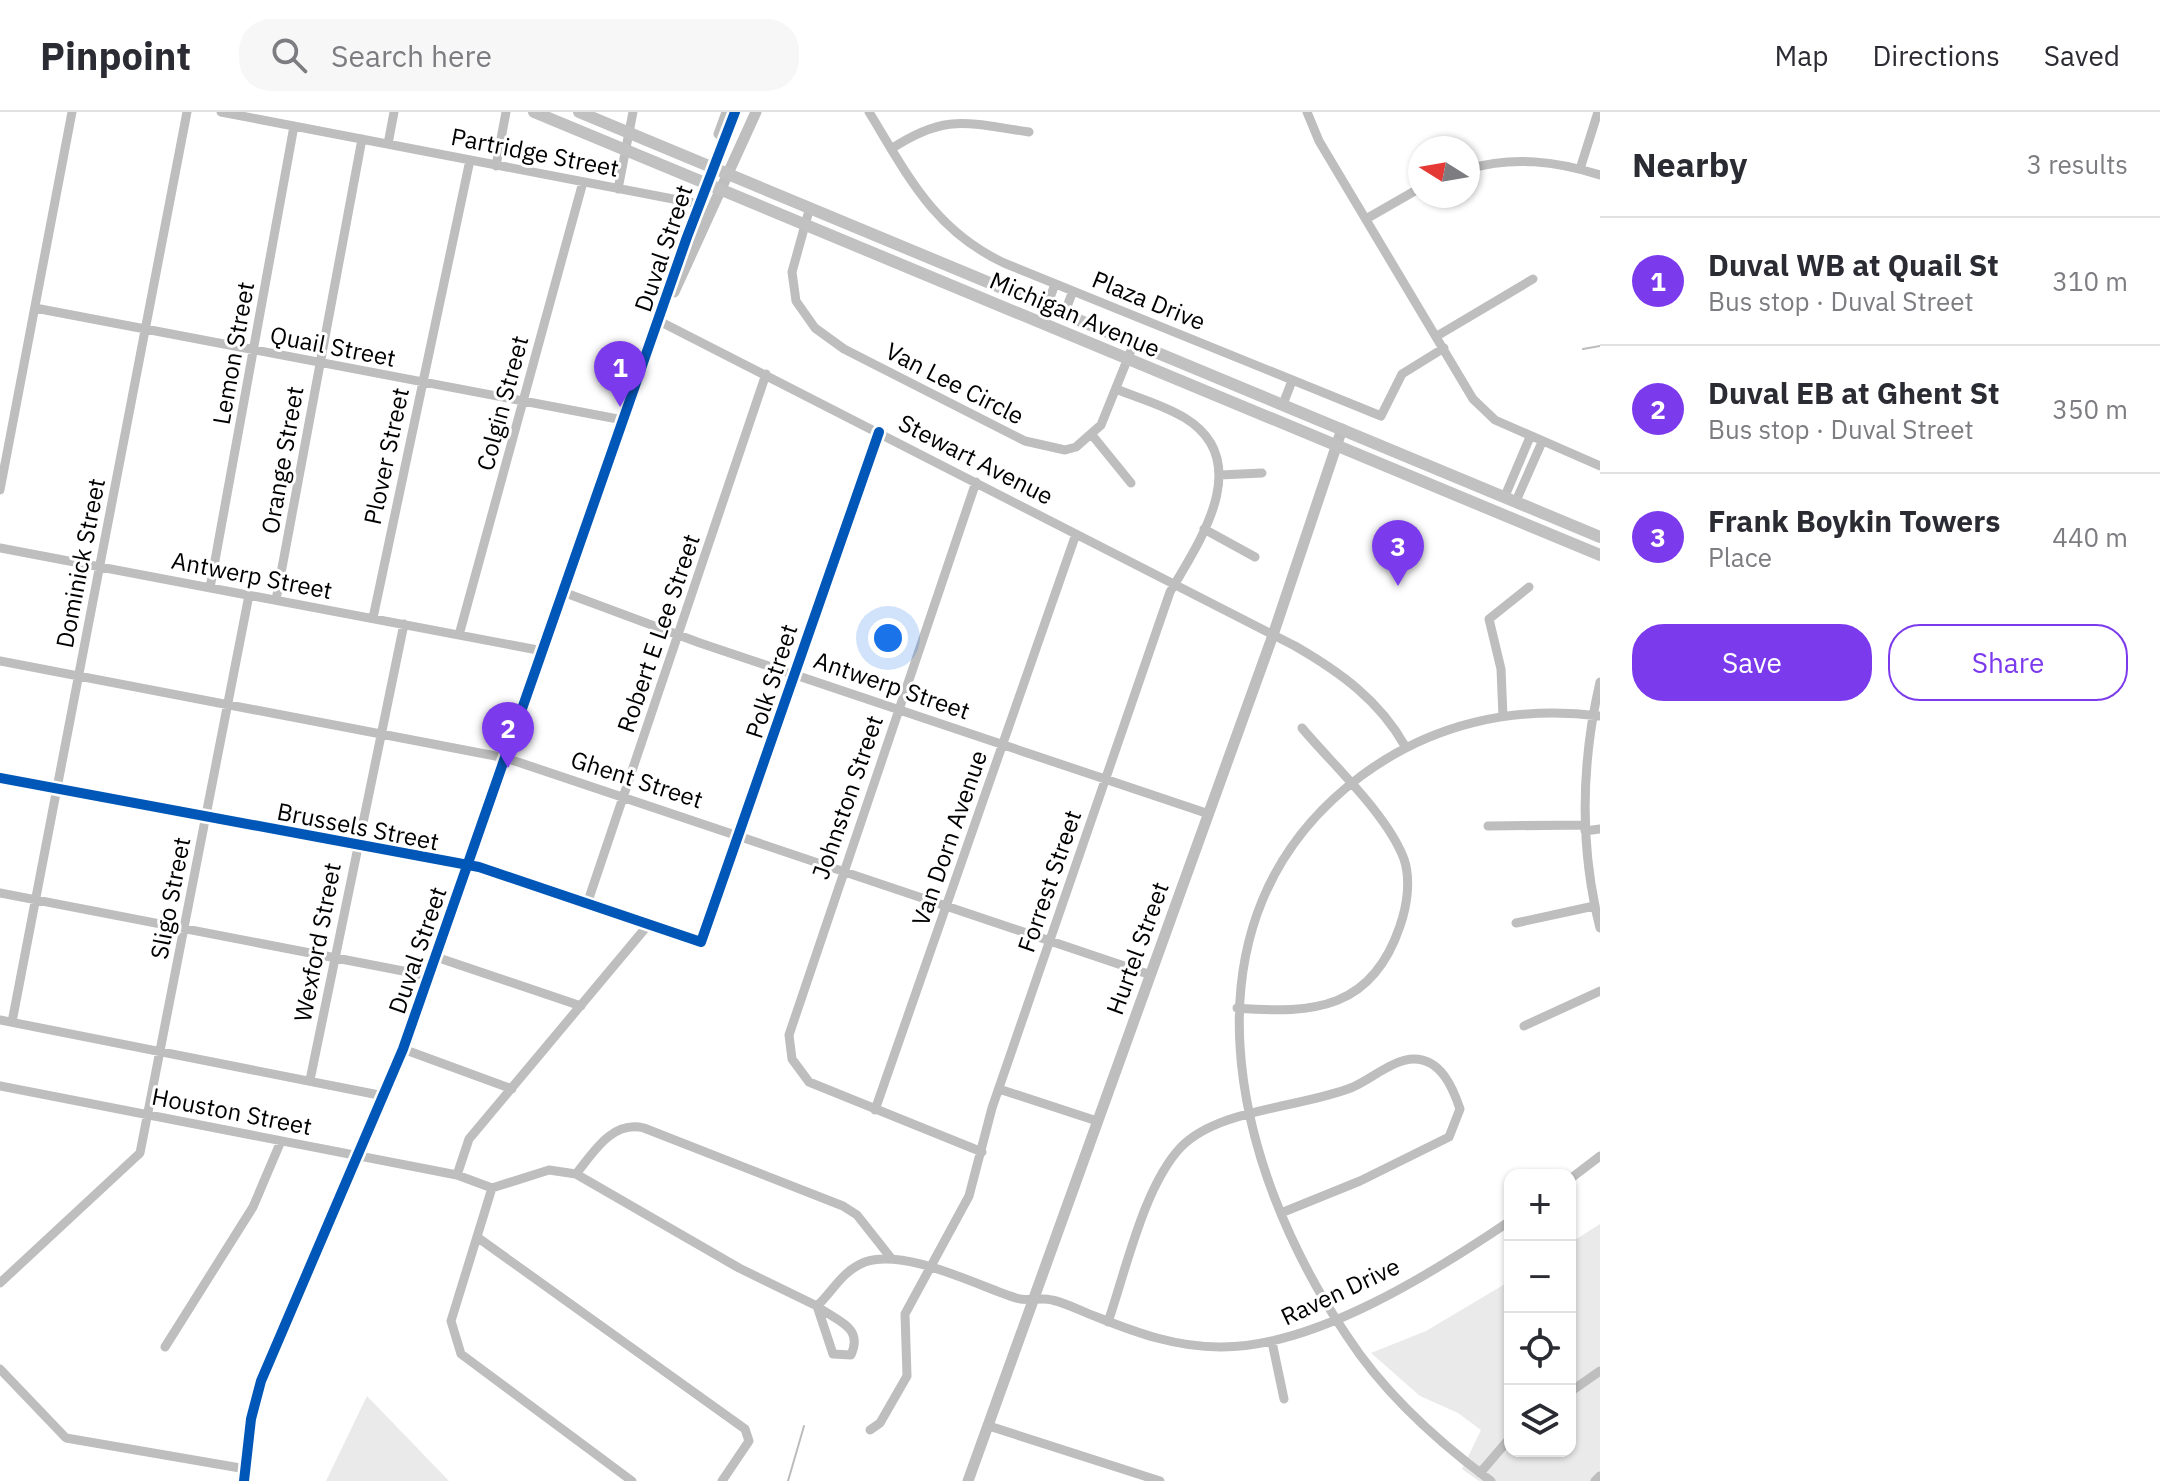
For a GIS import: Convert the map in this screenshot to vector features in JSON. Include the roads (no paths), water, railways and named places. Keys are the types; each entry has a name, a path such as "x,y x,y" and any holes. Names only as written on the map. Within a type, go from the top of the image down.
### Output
{"main road":[{"name":"Michigan Avenue","path":"534,112 1600,555"},
{"name":"Michigan Avenue","path":"584,114 1600,537"},
{"path":"579,131 584,114"}],"street":[{"path":"0,490 72,112"},
{"name":"Dominick Street","path":"12,1022 187,112"},
{"name":"Partridge Street","path":"221,112 699,204"},
{"path":"388,144 394,112"},
{"path":"496,166 506,112"},
{"path":"618,189 633,112"},
{"path":"724,140 718,134 725,112"},
{"name":"Duval Street","path":"245,1475 251,1419 261,1381 403,1049 699,204 735,112"},
{"name":"Plaza Drive","path":"869,112 917,191 951,229 982,253 1055,284 1381,416 1402,374 1444,348"},
{"path":"1307,112 1319,141 1473,399 1495,420 1600,466"},
{"path":"1580,169 1598,112"},
{"name":"Duval Street","path":"659,321 721,190 752,115"},
{"path":"891,149 917,132 945,122 1029,132"},
{"name":"Lemon Street","path":"210,588 294,126"},
{"name":"Orange Street","path":"276,600 362,139"},
{"name":"Plover Street","path":"373,618 470,160"},
{"path":"1480,167 1512,160 1580,169 1600,175"},
{"name":"Colgin Street","path":"459,635 583,182"},
{"path":"1366,219 1408,195"},
{"name":"Van Lee Circle","path":"810,207 792,272 796,301 802,315 830,341 1025,441 1065,450 1092,435"},
{"path":"1437,336 1533,279"},
{"path":"1047,306 1055,284"},
{"path":"1064,314 1073,291"},
{"name":"Quail Street","path":"35,308 253,352 623,420"},
{"name":"Stewart Avenue","path":"659,321 1329,666 1374,702 1405,746"},
{"path":"1131,483 1092,435 1101,425 1134,343"},
{"name":"Robert E Lee Street","path":"587,904 766,374"},
{"path":"1283,404 1292,381"},
{"path":"1116,389 1174,412 1198,428 1217,454 1220,475 1262,473"},
{"name":"Hurtel Street","path":"968,1481 1036,1300 1097,1121 1273,635 1342,429"},
{"name":"Polk Street","path":"701,942 879,432"},
{"path":"1510,499 1530,437"},
{"path":"1510,499 1542,442"},
{"name":"Forrest Street","path":"870,1430 880,1423 907,1376 905,1314 969,1196 999,1089 1106,779 1174,584 1204,529 1219,491 1220,475"},
{"name":"Johnston Street","path":"976,482 792,1022 792,1059 809,1082 982,1152"},
{"path":"1204,529 1255,557"},
{"name":"Van Dorn Avenue","path":"875,1110 1076,534"},
{"name":"Antwerp Street","path":"0,548 543,651"},
{"path":"1503,716 1501,669 1489,619 1529,587"},
{"name":"Antwerp Street","path":"563,592 898,710 1209,814"},
{"name":"Sligo Street","path":"0,1283 140,1153 249,595"},
{"name":"Wexford Street","path":"310,1080 404,624"},
{"name":"Ghent Street","path":"0,661 506,758 624,795 1151,975"},
{"path":"1600,682 1596,716 1587,739 1584,828 1594,906 1600,928"},
{"path":"1491,1481 1429,1431 1392,1393 1336,1319 1301,1260 1281,1213 1250,1116 1237,1008 1242,959 1266,893 1305,827 1350,784 1405,746 1468,721 1503,716 1596,716"},
{"path":"1237,1008 1304,1010 1327,1005 1359,990 1386,959 1403,918 1407,896 1404,860 1373,812 1302,728"},
{"name":"Brussels Street","path":"0,778 357,847 479,867 701,942"},
{"path":"1488,826 1600,829"},
{"path":"0,893 429,976"},
{"path":"1516,923 1594,906"},
{"path":"457,1175 469,1139 648,925"},
{"path":"436,957 581,1006"},
{"path":"1524,1026 1600,991"},
{"path":"0,1020 384,1096"},
{"path":"403,1049 512,1089"},
{"path":"1108,1322 1151,1199 1168,1164 1178,1150 1202,1131 1352,1087 1413,1058 1432,1064 1442,1072 1460,1109 1449,1137 1360,1181 1281,1213"},
{"name":"Houston Street","path":"0,1086 457,1175 492,1188"},
{"path":"999,1089 1097,1121"},
{"path":"576,1174 609,1135 621,1128 644,1128 843,1206 857,1215 891,1258"},
{"path":"165,1347 253,1207 281,1141"},
{"path":"1576,1174 1600,1156"},
{"path":"632,1481 461,1354 451,1321 492,1188 549,1170 576,1174 727,1261 817,1306 848,1325 856,1339 851,1355 833,1354 817,1306"},
{"name":"Raven Drive","path":"1036,1300 1051,1299 1108,1322 1190,1346 1221,1347 1272,1342 1336,1319 1467,1250 1504,1225"},
{"path":"477,1237 745,1429 750,1437 722,1481"},
{"path":"817,1306 845,1273 868,1261 891,1258 1021,1300 1036,1300"},
{"path":"1272,1342 1284,1399"},
{"path":"0,1369 66,1438 245,1475"},
{"path":"1576,1388 1600,1371"},
{"path":"989,1426 1160,1481"},
{"path":"1480,1473 1504,1445"},
{"path":"1595,1481 1600,1476"}],"waterway":[{"path":"1583,349 1600,346"},
{"path":"788,1481 804,1426"}],"place":[{"name":"Duval WB at Quail St","path":"620,407"},
{"name":"Frank Boykin Towers","path":"1398,586"},
{"name":"Duval EB at Ghent St","path":"508,768"}]}
